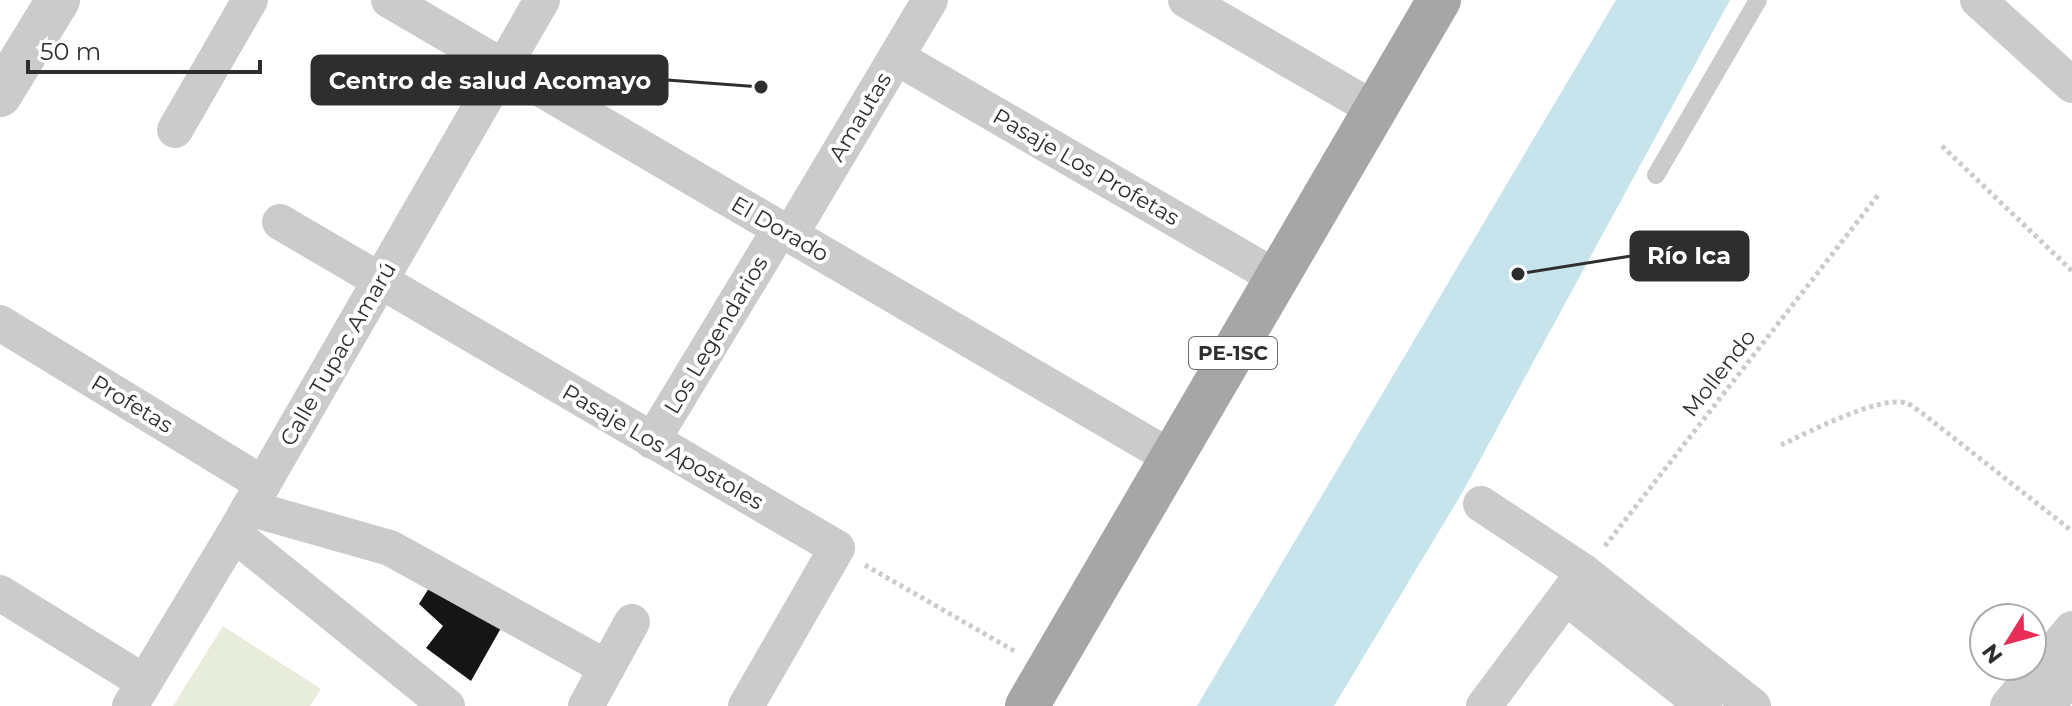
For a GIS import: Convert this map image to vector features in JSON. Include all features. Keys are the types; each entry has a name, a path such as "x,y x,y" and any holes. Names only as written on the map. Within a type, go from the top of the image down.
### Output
{"main road":[{"name":"PE-1SC","path":"1037,688 1439,0"}],"street":[{"path":"0,95 58,0"},
{"path":"175,130 250,0"},
{"name":"El Dorado","path":"389,0 1172,458"},
{"name":"Calle Tupac Amarú","path":"137,694 249,509 542,0"},
{"name":"Amautas","path":"785,232 930,0"},
{"path":"1186,0 1376,110"},
{"path":"1978,0 2072,85"},
{"name":"Pasaje Los Profetas","path":"896,57 1277,278"},
{"name":"Pasaje Los Apostoles","path":"280,222 837,548"},
{"name":"Los Legendarios","path":"652,441 785,232"},
{"name":"Profetas","path":"0,323 249,509 447,706"},
{"path":"1481,504 1575,585 1704,706"},
{"path":"249,509 390,548 607,668"},
{"path":"746,706 837,548"},
{"path":"1484,706 1575,585"},
{"path":"1575,585 1753,706"},
{"path":"0,593 137,694"},
{"path":"586,706 632,622"},
{"path":"2008,706 2072,629"},
{"path":"2047,706 2072,674"}],"lane":[{"path":"1656,175 1758,0"}],"path":[{"path":"1942,146 2072,271"},
{"name":"Mollendo","path":"1575,585 1879,194"},
{"path":"1781,445 1862,409 1890,402 1906,403 2072,531"},
{"path":"837,548 1037,688"}],"green space":[{"path":"223,626 321,689 310,706 173,706"}],"water":[{"path":"1616,0 1730,0 1462,493 1334,706 1197,706"}],"building":[{"path":"437,575 505,621 471,681 426,648 443,626 419,604"}],"place":[{"name":"Centro de salud Acomayo","path":"761,87"},
{"name":"Río Ica","path":"1518,274"}]}
